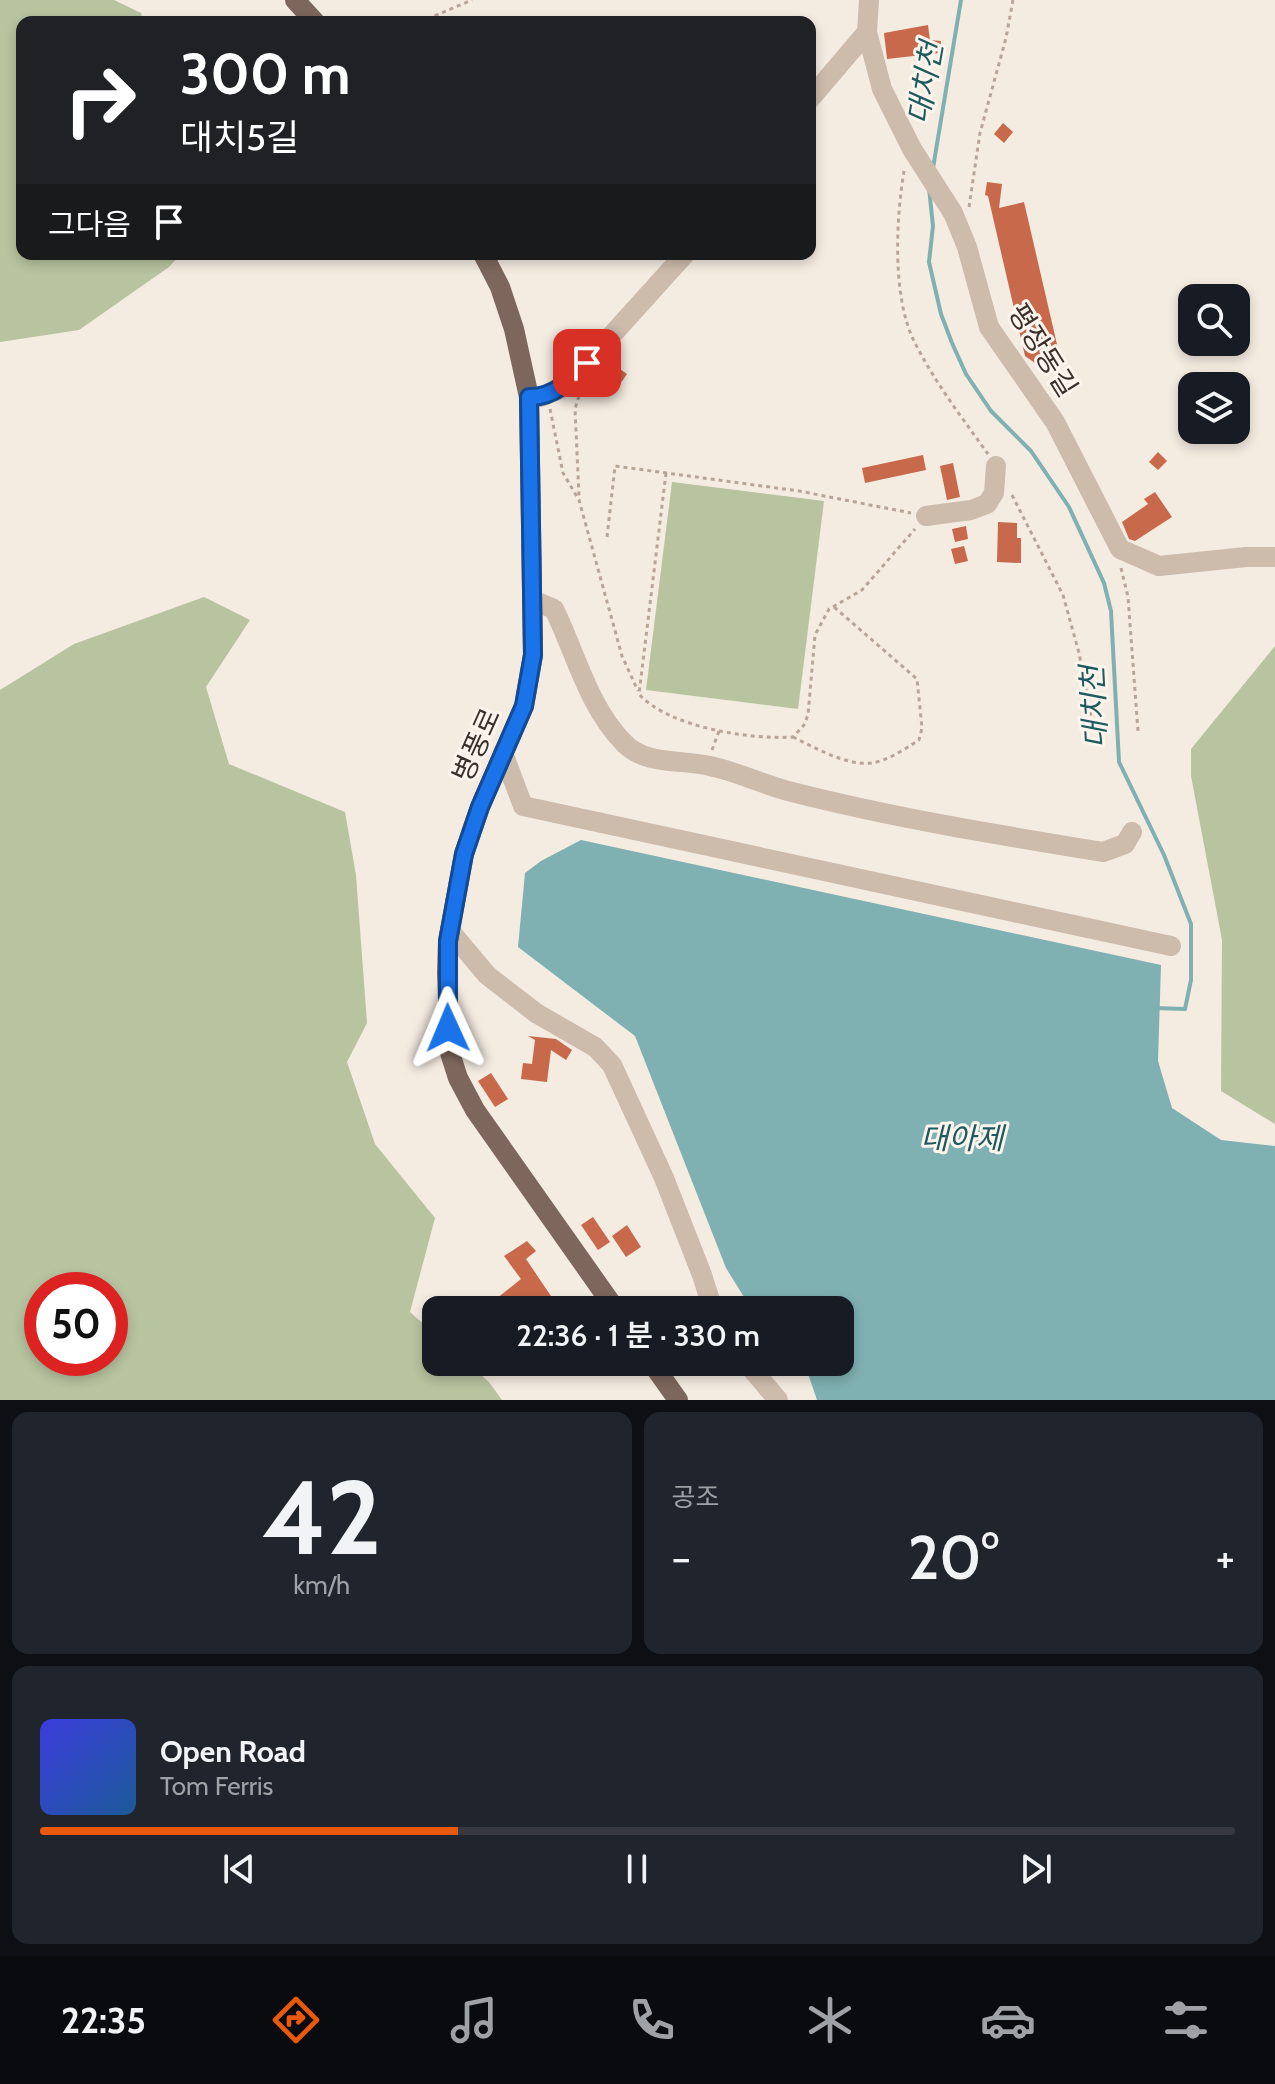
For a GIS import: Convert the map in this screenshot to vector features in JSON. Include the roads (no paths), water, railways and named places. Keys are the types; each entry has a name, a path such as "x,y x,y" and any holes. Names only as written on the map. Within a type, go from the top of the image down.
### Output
{"main road":[{"path":"295,0 310,16"},
{"name":"병풍로","path":"486,260 500,287 538,396 533,655 524,706 480,807 464,854 450,931 447,973 450,1053 458,1078 475,1110 606,1296"},
{"path":"661,1376 678,1400"}],"street":[{"name":"평장동길","path":"869,0 867,32 882,89 910,146 951,210 961,232 989,327 1055,422 1120,549 1159,566 1275,557"},
{"path":"816,92 867,32"},
{"path":"538,396 560,389 583,367 680,260"},
{"path":"926,516 971,510 987,504 994,493 996,466"},
{"path":"532,600 554,609 593,702 626,745 651,759 709,765 804,795 1103,852 1125,844 1132,832"},
{"path":"503,753 523,806 1171,946"},
{"path":"450,931 487,975 536,1013 595,1047 612,1065 664,1178 709,1296"},
{"path":"758,1376 778,1400"}],"water":[{"name":"대아제","path":"581,840 1161,965 1158,1061 1172,1108 1221,1140 1275,1146 1275,1400 817,1400 809,1376 854,1376 854,1296 743,1296 726,1268 635,1036 518,947 525,873"}],"waterway":[{"name":"대치천","path":"933,168 961,0"},
{"name":"대치천","path":"929,188 933,226 929,262 941,314 952,343 966,374 991,411 1031,451 1069,507 1104,583 1111,611 1119,762 1164,855 1191,924 1191,980 1185,1009 1154,1008"}]}
